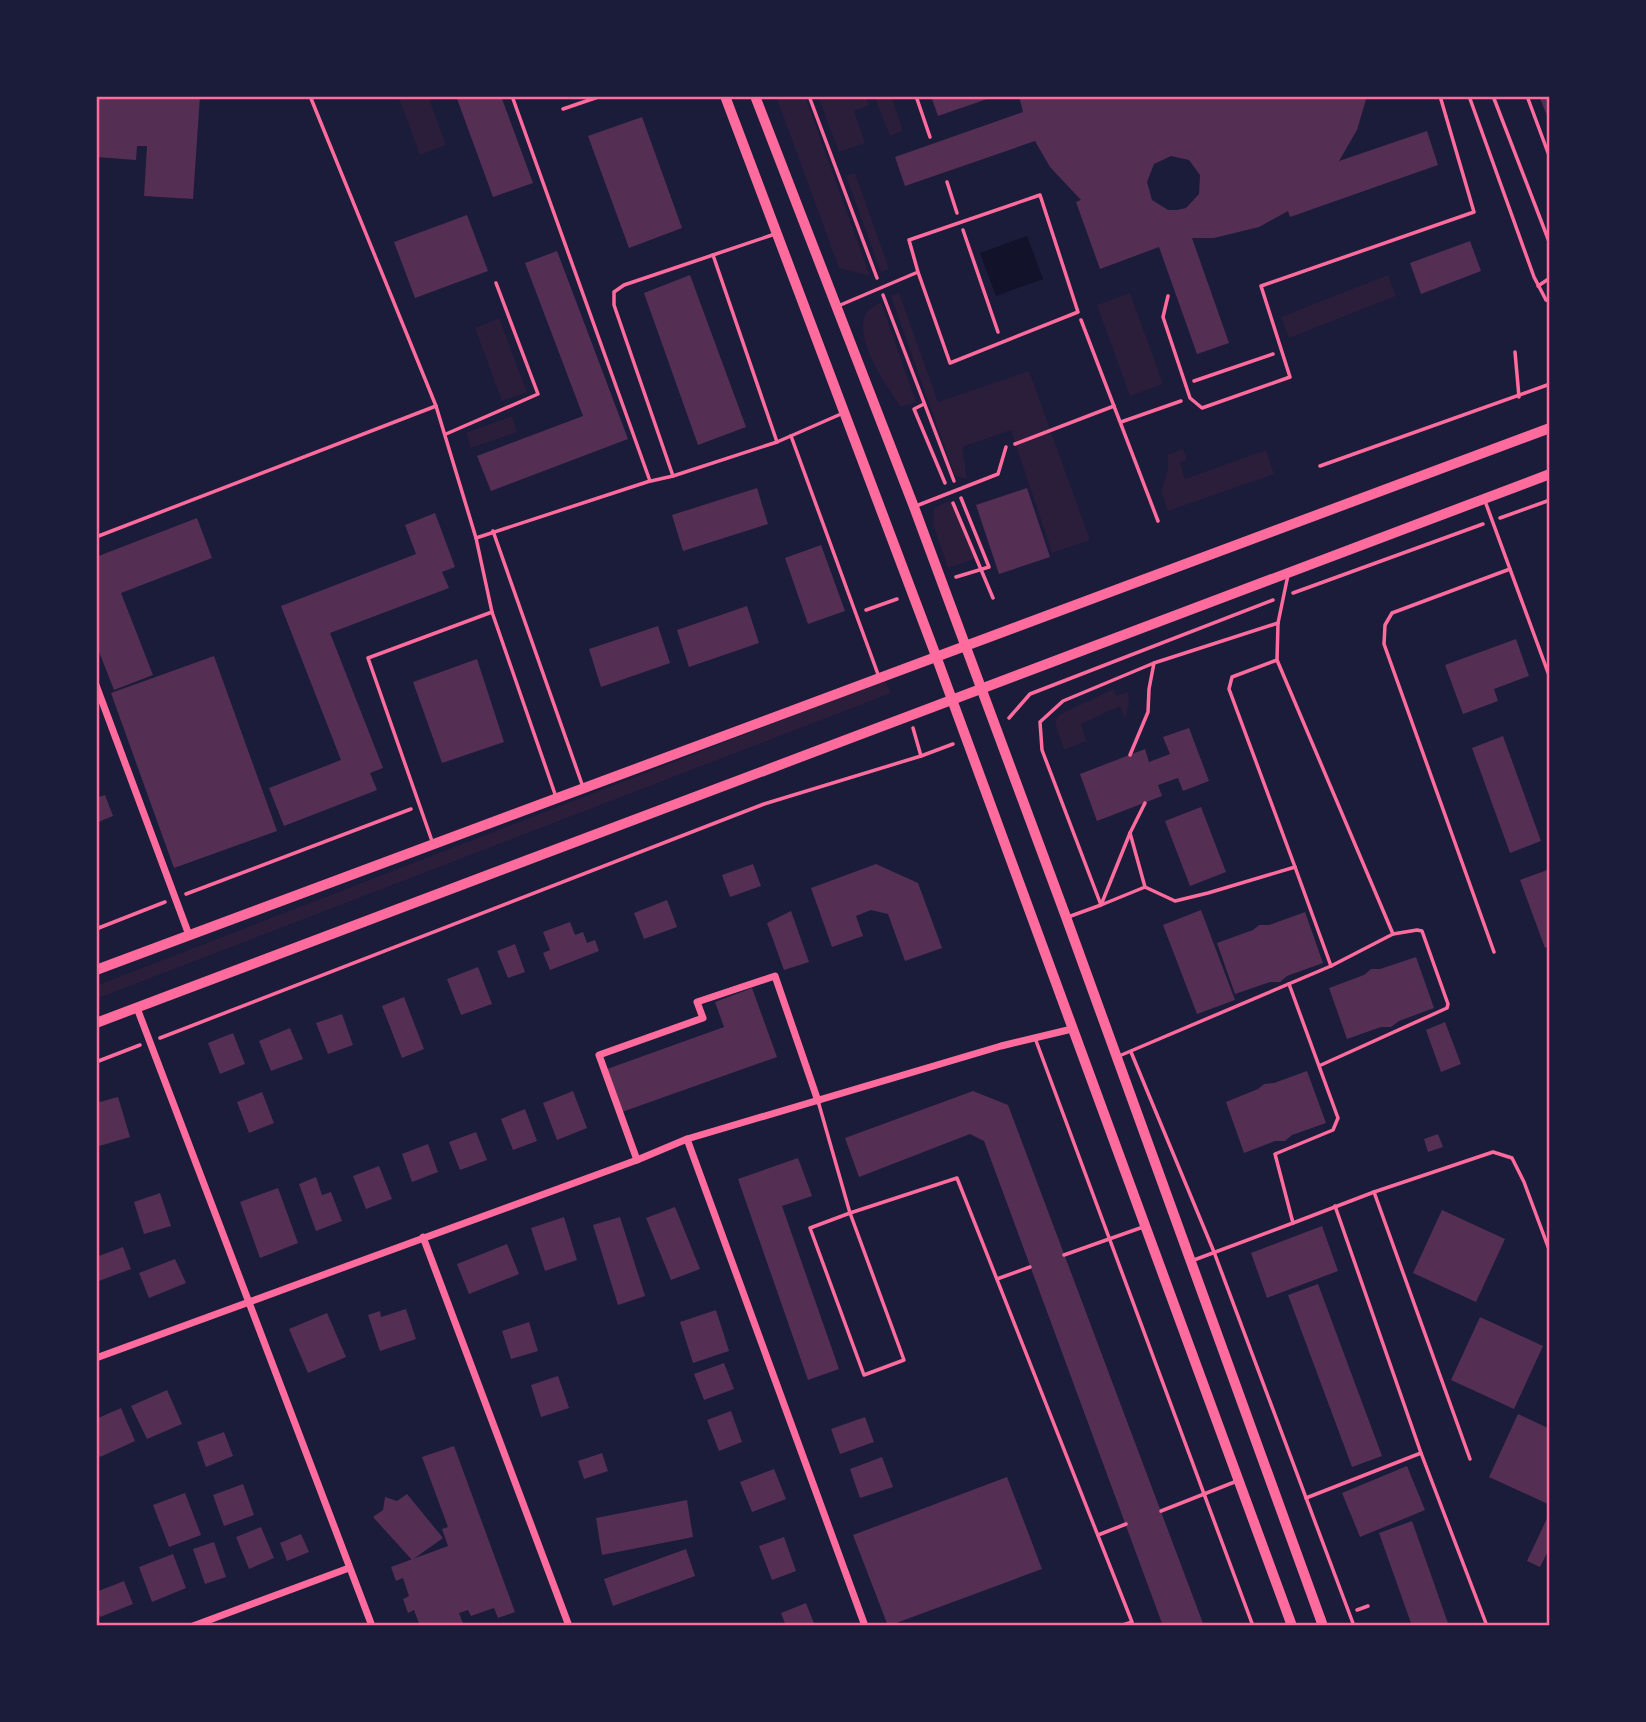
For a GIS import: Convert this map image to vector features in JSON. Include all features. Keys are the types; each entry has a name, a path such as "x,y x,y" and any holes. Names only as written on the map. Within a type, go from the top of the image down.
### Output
{"main road":[{"path":"725,96 936,656 1292,1626"},
{"path":"755,96 914,507 1192,1261 1323,1626"},
{"path":"96,970 1550,428"},
{"path":"96,1023 1550,474"}],"street":[{"path":"96,685 189,935"},
{"path":"637,1160 599,1055 703,1018 697,1002 775,976 818,1101"},
{"path":"137,1007 372,1626"},
{"path":"96,1358 637,1160 687,1139 1072,1029"},
{"path":"687,1139 865,1626"},
{"path":"423,1237 569,1626"},
{"path":"193,1626 349,1568"}],"lane":[{"path":"310,96 436,405 476,538 492,612 556,798"},
{"path":"512,96 650,481"},
{"path":"564,109 601,96"},
{"path":"1168,296 1163,317 1190,398 1202,408 1290,377 1261,286 1474,212 1440,96"},
{"path":"1469,96 1538,286 1549,301"},
{"path":"1493,96 1550,244"},
{"path":"1040,195 1078,312 950,363 909,240 960,223 1040,195"},
{"path":"673,477 612,296 624,285 777,233"},
{"path":"713,255 778,442"},
{"path":"836,307 918,272"},
{"path":"1538,286 1550,278"},
{"path":"446,434 538,394 496,283"},
{"path":"96,537 436,405"},
{"path":"476,538 778,442 844,413"},
{"path":"791,436 879,678"},
{"path":"914,507 998,474 1006,447"},
{"path":"1484,499 1550,678"},
{"path":"493,531 583,787"},
{"path":"1494,952 1384,644 1385,625 1392,613 1510,569"},
{"path":"1289,574 1278,622 1277,660 1393,934"},
{"path":"433,844 368,659 492,612"},
{"path":"1101,905 1042,750 1040,722 1063,701 1154,663 1278,622"},
{"path":"1277,660 1232,677 1229,688 1331,966"},
{"path":"1130,755 1148,712 1154,663"},
{"path":"1101,905 1145,803"},
{"path":"1130,833 1145,887"},
{"path":"1066,917 1145,887 1175,901 1295,867"},
{"path":"1115,1058 1331,966 1393,934 1422,931 1448,1004 1447,1008 1321,1065"},
{"path":"1289,984 1321,1065 1338,1118 1333,1130 1275,1154 1293,1223"},
{"path":"1034,1038 1253,1626"},
{"path":"1131,1052 1214,1252 1354,1626"},
{"path":"818,1101 850,1213 904,1360 864,1375 810,1227 850,1213 957,1178 1132,1622 1120,1626"},
{"path":"1192,1261 1335,1206 1493,1152 1512,1158 1524,1182 1550,1252"},
{"path":"1374,1192 1471,1459"},
{"path":"1335,1206 1420,1453 1487,1626"},
{"path":"1064,1255 1145,1227"},
{"path":"997,1279 1030,1267"},
{"path":"1307,1498 1420,1453"},
{"path":"1161,1511 1239,1481"},
{"path":"1098,1535 1126,1524"}],"path":[{"path":"809,96 989,567 956,577"},
{"path":"916,96 930,137"},
{"path":"1527,96 1550,158"},
{"path":"947,182 1002,342"},
{"path":"1078,312 1158,521"},
{"path":"1185,384 1282,351"},
{"path":"1514,352 1519,397"},
{"path":"1320,466 1550,384"},
{"path":"1121,422 1190,398"},
{"path":"1006,447 1114,406"},
{"path":"869,619 864,611 897,598"},
{"path":"913,726 921,756"},
{"path":"96,1062 764,804 953,744"},
{"path":"96,929 419,806"}],"shaded area":[{"path":"398,96 428,96 446,145 420,155"},
{"path":"776,96 805,96 870,276 839,268"},
{"path":"818,96 865,96 869,105 854,111 865,143 839,152"},
{"path":"874,96 891,96 903,130 890,136"},
{"path":"855,173 889,269 881,272 846,176"},
{"path":"1027,236 1043,279 996,296 980,253"},
{"path":"1388,275 1396,296 1289,338 1281,317"},
{"path":"899,293 938,402 1029,371 1090,540 1052,553 1011,430 962,447 967,479 955,476 891,296"},
{"path":"1130,293 1163,384 1130,396 1097,305"},
{"path":"881,302 916,402 901,407 873,361 864,334 863,322 867,312"},
{"path":"499,318 527,392 502,401 475,328"},
{"path":"512,416 517,432 471,448 466,433"},
{"path":"1183,449 1187,460 1180,463 1185,479 1266,450 1274,474 1168,511 1161,491 1168,470 1168,455"},
{"path":"951,500 974,559 948,568 933,524 934,508"},
{"path":"885,680 891,693 96,999 96,986"},
{"path":"1114,689 1116,696 1128,692 1129,705 1125,719 1120,706 1081,724 1086,741 1064,750 1055,722 1059,715"}],"building":[{"path":"96,96 200,96 193,199 144,196 147,146 137,146 136,160 96,157"},
{"path":"456,96 501,96 533,183 493,197"},
{"path":"931,96 993,96 993,97 938,116"},
{"path":"1019,96 1367,96 1357,130 1339,161 1427,131 1438,165 1290,217 1288,211 1259,227 1214,238 1192,238 1229,343 1197,354 1159,247 1100,269 1076,202 1081,200 1050,167 1035,141 905,186 895,157 1023,112","holes":["1171,156 1189,160 1200,175 1199,194 1186,208 1177,210 1168,210 1152,200 1147,182 1154,164"]},
{"path":"1539,96 1550,96 1550,123"},
{"path":"642,117 682,228 629,248 588,136"},
{"path":"467,215 488,271 415,298 394,242"},
{"path":"1470,241 1481,271 1421,294 1410,263"},
{"path":"557,251 628,439 491,491 477,456 583,416 525,263"},
{"path":"690,275 746,427 698,445 644,293"},
{"path":"757,488 768,524 683,551 672,515"},
{"path":"1027,488 1050,557 999,574 976,505"},
{"path":"435,513 455,567 442,572 449,588 330,633 383,768 370,773 377,790 284,826 269,788 341,760 281,606 416,554 405,525"},
{"path":"197,518 212,558 121,593 153,675 114,690 96,644 96,557"},
{"path":"821,545 845,611 808,624 785,558"},
{"path":"747,606 759,643 689,667 677,630"},
{"path":"658,626 670,663 601,687 589,649"},
{"path":"1516,639 1529,676 1494,689 1498,701 1463,714 1445,665"},
{"path":"214,656 277,831 174,868 111,693"},
{"path":"477,659 504,742 442,763 413,682"},
{"path":"1189,728 1209,781 1183,791 1178,778 1158,785 1162,796 1097,821 1080,774 1145,749 1149,762 1170,754 1163,737"},
{"path":"1503,736 1541,841 1510,853 1472,748"},
{"path":"105,795 113,816 96,823 96,798"},
{"path":"1201,807 1226,872 1190,886 1165,821"},
{"path":"753,864 761,886 730,897 722,875"},
{"path":"876,864 918,883 942,948 905,961 888,914 871,910 856,916 863,936 832,947 811,888"},
{"path":"1550,869 1550,946 1545,948 1520,880"},
{"path":"667,900 677,927 644,939 634,913"},
{"path":"1201,910 1235,1000 1197,1014 1163,925"},
{"path":"791,911 809,962 784,970 767,923"},
{"path":"1305,912 1323,963 1287,976 1280,982 1270,982 1235,994 1217,943 1253,930 1259,925 1269,925"},
{"path":"570,922 575,935 583,932 587,943 595,940 599,951 550,970 543,953 550,950 543,932"},
{"path":"515,944 525,972 508,978 497,951"},
{"path":"1416,957 1434,1008 1399,1021 1391,1027 1381,1027 1347,1039 1329,988 1364,975 1371,969 1380,969"},
{"path":"478,967 492,1004 461,1015 447,979"},
{"path":"752,988 777,1057 622,1112 607,1069 724,1027 715,1002"},
{"path":"404,997 424,1049 402,1058 382,1006"},
{"path":"342,1014 353,1045 328,1054 316,1023"},
{"path":"1445,1022 1461,1064 1441,1072 1426,1030"},
{"path":"290,1028 303,1059 271,1071 259,1041"},
{"path":"233,1033 245,1064 220,1074 208,1043"},
{"path":"1307,1071 1326,1123 1292,1135 1285,1141 1275,1141 1244,1153 1226,1102 1264,1084"},
{"path":"573,1091 587,1128 557,1140 543,1103"},
{"path":"973,1091 1008,1105 1204,1626 1163,1626 984,1141 970,1134 859,1177 845,1138"},
{"path":"262,1092 274,1123 249,1133 237,1102"},
{"path":"118,1097 130,1137 96,1147 96,1103"},
{"path":"525,1109 537,1141 513,1150 501,1119"},
{"path":"476,1132 487,1160 460,1170 449,1142"},
{"path":"1438,1134 1443,1147 1428,1152 1424,1139"},
{"path":"428,1144 438,1172 412,1182 402,1154"},
{"path":"798,1158 812,1196 782,1206 839,1369 808,1380 738,1179"},
{"path":"379,1166 392,1199 366,1209 353,1176"},
{"path":"316,1177 322,1195 331,1192 342,1221 316,1231 299,1184"},
{"path":"278,1188 298,1243 260,1258 240,1202"},
{"path":"160,1193 171,1226 144,1234 134,1202"},
{"path":"675,1207 700,1269 671,1280 646,1218"},
{"path":"1442,1210 1505,1239 1476,1302 1413,1273"},
{"path":"564,1217 577,1260 545,1271 531,1228"},
{"path":"620,1217 645,1296 618,1305 593,1225"},
{"path":"1322,1226 1338,1271 1267,1298 1251,1253"},
{"path":"507,1244 519,1274 469,1294 457,1264"},
{"path":"123,1247 131,1269 96,1282 96,1257"},
{"path":"175,1259 186,1283 149,1298 139,1273"},
{"path":"1318,1284 1382,1456 1352,1467 1288,1295"},
{"path":"406,1309 416,1339 380,1351 368,1315 380,1311 381,1317"},
{"path":"716,1310 729,1351 693,1363 680,1322"},
{"path":"327,1313 346,1357 308,1373 289,1329"},
{"path":"1480,1317 1543,1346 1514,1409 1451,1380"},
{"path":"529,1322 538,1351 511,1359 502,1331"},
{"path":"724,1363 734,1389 704,1400 694,1374"},
{"path":"558,1376 569,1408 541,1417 531,1385"},
{"path":"167,1390 182,1424 147,1439 131,1406"},
{"path":"121,1408 135,1441 100,1457 96,1449 96,1419"},
{"path":"731,1411 742,1442 719,1451 707,1420"},
{"path":"1518,1414 1550,1429 1550,1505 1489,1477"},
{"path":"865,1417 874,1442 840,1454 831,1429"},
{"path":"224,1432 233,1456 206,1467 197,1442"},
{"path":"454,1446 515,1612 498,1618 494,1608 471,1616 468,1610 459,1613 464,1626 420,1626 414,1610 408,1613 403,1599 409,1596 403,1578 396,1581 391,1567 448,1546 442,1529 448,1527 422,1457"},
{"path":"602,1453 608,1471 584,1479 578,1461"},
{"path":"882,1457 893,1487 860,1498 850,1469"},
{"path":"1407,1466 1425,1510 1360,1537 1342,1493"},
{"path":"774,1469 786,1499 752,1512 740,1482"},
{"path":"1007,1477 1042,1569 888,1626 853,1535"},
{"path":"243,1484 254,1515 224,1526 213,1495"},
{"path":"185,1493 201,1535 169,1547 153,1505"},
{"path":"407,1494 443,1538 412,1560 373,1517 383,1510 385,1497 397,1501"},
{"path":"687,1500 693,1537 602,1555 596,1518"},
{"path":"1550,1512 1550,1555 1547,1553 1540,1567 1527,1561"},
{"path":"1412,1521 1449,1626 1412,1626 1379,1533"},
{"path":"261,1527 274,1558 249,1569 236,1537"},
{"path":"301,1534 309,1552 287,1561 280,1543"},
{"path":"784,1537 796,1571 772,1580 759,1546"},
{"path":"214,1542 226,1577 205,1584 193,1549"},
{"path":"686,1549 695,1576 613,1606 604,1579"},
{"path":"173,1554 186,1588 152,1602 139,1567"},
{"path":"124,1581 133,1604 100,1617 96,1608 96,1592"},
{"path":"806,1603 815,1626 786,1626 781,1613"}]}
